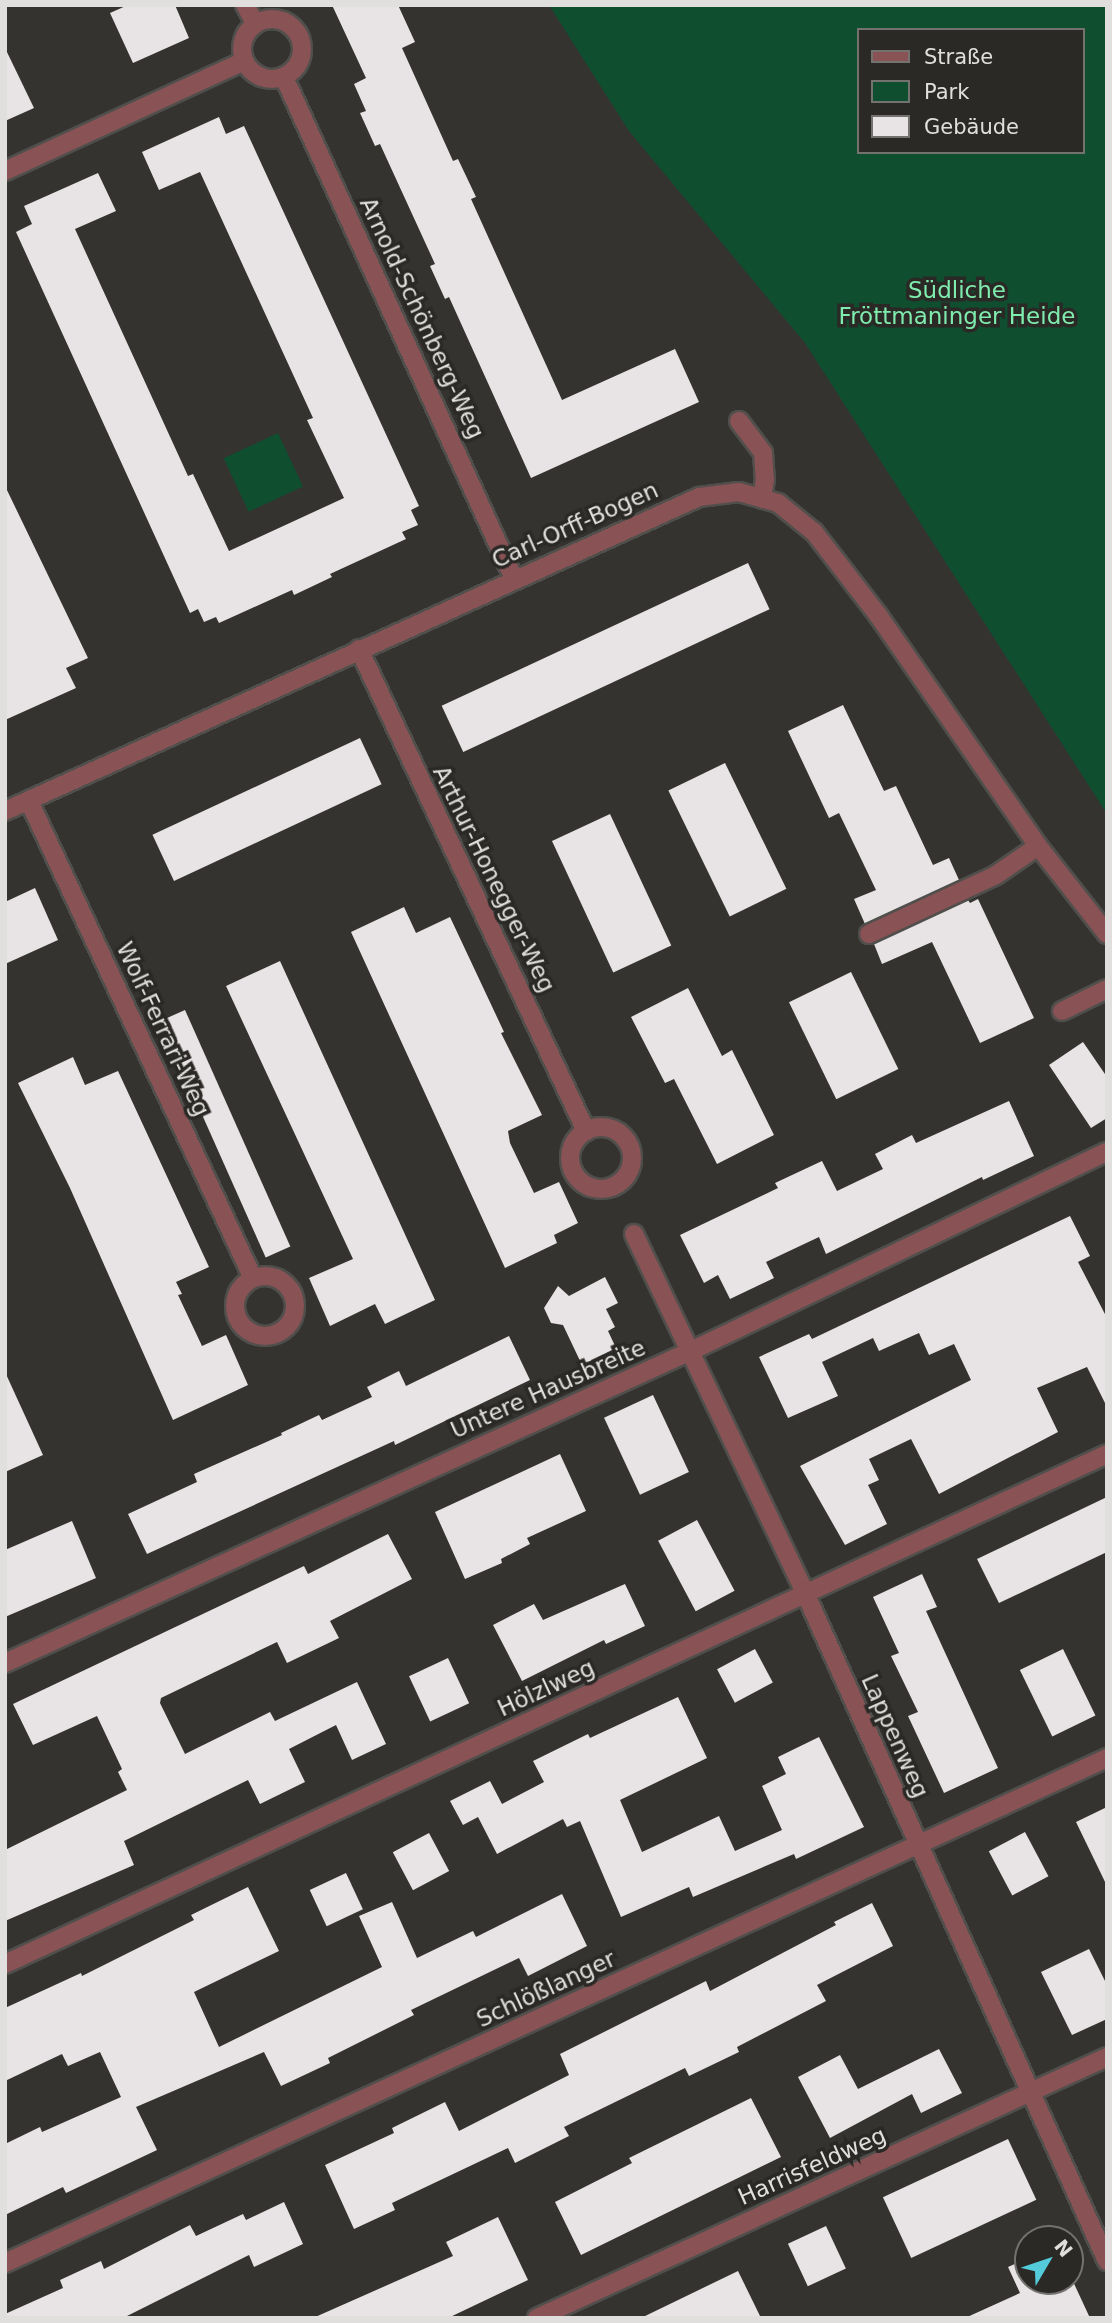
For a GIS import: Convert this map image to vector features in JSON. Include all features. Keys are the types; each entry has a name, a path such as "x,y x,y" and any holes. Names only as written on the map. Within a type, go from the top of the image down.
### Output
{"street":[{"path":"245,5 255,23"},
{"path":"264,19 284,21 299,34 303,54 299,64 284,77 265,79 249,69 244,61 242,40 255,23 264,19"},
{"path":"5,171 244,61"},
{"name":"Arnold-Schönberg-Weg","path":"284,77 514,579"},
{"path":"739,421 763,453 765,479 762,499"},
{"name":"Carl-Orff-Bogen","path":"5,811 699,497 739,492 779,503 814,532 878,615 1038,846 1107,933"},
{"name":"Arthur-Honegger-Weg","path":"359,649 586,1131"},
{"name":"Wolf-Ferrari-Weg","path":"29,801 253,1278"},
{"path":"869,934 996,875 1038,846"},
{"path":"1062,1011 1107,989"},
{"name":"Untere Hausbreite","path":"5,1663 691,1350 1107,1152"},
{"name":"Lappenweg","path":"634,1234 806,1595 917,1847 1107,2261"},
{"name":"Hölzlweg","path":"5,1965 1107,1454"},
{"name":"Schlößlanger","path":"5,2263 1107,1758"},
{"name":"Harrisfeldweg","path":"537,2318 1107,2057"}],"green space":[{"name":"Südliche Fröttmaninger Heide","path":"549,5 1107,5 1107,814 805,343 629,131"},
{"path":"278,433 303,486 249,512 224,458"}],"building":[{"path":"128,5 175,5 189,38 133,63 110,13"},
{"path":"332,5 398,5 415,42 402,48 453,161 458,159 476,197 471,199 562,400 675,349 699,402 531,478 449,297 445,299 430,266 435,264 380,144 375,146 360,113 366,111 354,84 366,78"},
{"path":"5,48 34,108 5,121"},
{"path":"219,117 226,134 244,126 419,506 411,510 418,525 402,532 406,539 330,574 332,577 294,595 292,590 219,623 216,617 204,622 198,609 190,613 16,232 32,224 24,206 98,173 116,211 75,229 188,476 193,474 229,551 344,498 307,420 313,418 200,172 159,190 142,152"},
{"path":"5,486 88,658 66,668 76,688 5,720"},
{"path":"748,563 770,609 463,752 442,706"},
{"path":"843,705 884,791 896,786 933,865 949,858 959,880 865,924 854,899 876,890 839,813 829,818 788,731"},
{"path":"360,738 382,784 174,881 152,835"},
{"path":"725,763 786,889 730,916 668,791"},
{"path":"610,814 671,945 613,972 552,841"},
{"path":"35,888 58,940 5,964 5,902"},
{"path":"978,899 1034,1018 980,1043 932,942 882,964 874,944 968,900 970,903"},
{"path":"404,907 416,933 450,917 504,1032 501,1033 542,1115 508,1131 510,1143 534,1193 559,1182 578,1223 554,1235 557,1243 505,1268 351,932"},
{"path":"280,961 435,1300 385,1324 375,1304 330,1326 309,1278 353,1259 226,986"},
{"path":"851,972 898,1069 836,1099 789,1002"},
{"path":"688,988 722,1056 732,1050 774,1135 717,1164 674,1079 665,1083 631,1017"},
{"path":"185,1010 290,1247 266,1258 160,1021"},
{"path":"1083,1042 1107,1077 1107,1118 1091,1128 1049,1065"},
{"path":"73,1057 85,1085 118,1071 209,1267 176,1282 182,1294 178,1295 202,1346 226,1335 248,1385 173,1420 70,1188 18,1083"},
{"path":"1009,1101 1034,1156 983,1180 982,1177 826,1254 819,1237 766,1262 774,1278 730,1299 718,1275 704,1283 680,1235 778,1188 775,1183 822,1161 837,1191 883,1169 875,1154 912,1135 916,1143"},
{"path":"1070,1216 1090,1256 1078,1262 1107,1318 1107,1407 1087,1367 1037,1388 1058,1432 939,1494 911,1439 869,1459 879,1480 868,1485 887,1524 845,1545 800,1466 971,1380 954,1344 929,1355 919,1333 879,1351 873,1338 822,1362 838,1396 788,1418 759,1357 809,1334 812,1339"},
{"path":"605,1277 618,1303 606,1309 615,1327 608,1331 616,1348 582,1365 563,1325 551,1323 544,1308 558,1286 569,1296"},
{"path":"509,1336 530,1380 395,1445 394,1441 147,1554 128,1514 197,1482 194,1474 282,1435 281,1433 319,1415 322,1420 372,1397 367,1387 399,1371 406,1386"},
{"path":"5,1372 43,1455 5,1472"},
{"path":"653,1395 689,1472 640,1495 604,1418"},
{"path":"560,1454 586,1511 527,1538 530,1544 501,1559 502,1563 465,1579 435,1512"},
{"path":"1107,1497 1107,1552 999,1603 977,1559"},
{"path":"697,1520 735,1591 696,1611 658,1541"},
{"path":"72,1521 96,1578 5,1617 5,1550"},
{"path":"388,1534 412,1579 330,1621 339,1638 287,1663 277,1642 161,1698 160,1703 185,1754 270,1712 275,1721 357,1682 386,1744 352,1760 336,1725 289,1749 305,1782 260,1804 248,1780 124,1841 134,1865 5,1921 5,1850 127,1790 118,1772 122,1769 97,1716 33,1745 13,1704 304,1566 308,1574"},
{"path":"922,1574 937,1607 926,1611 998,1768 944,1793 908,1716 918,1712 891,1656 899,1653 873,1597"},
{"path":"625,1584 645,1626 606,1644 604,1640 522,1681 493,1625 534,1604 543,1620"},
{"path":"755,1649 773,1683 735,1703 717,1669"},
{"path":"1063,1649 1095,1716 1052,1737 1020,1670"},
{"path":"448,1658 469,1703 430,1721 409,1676"},
{"path":"678,1697 707,1758 620,1800 642,1852 719,1816 735,1851 782,1830 762,1786 786,1774 778,1757 819,1737 864,1827 796,1859 794,1854 693,1897 689,1887 621,1917 580,1821 567,1827 563,1819 497,1854 478,1817 463,1825 450,1801 490,1781 502,1804 544,1782 533,1761 588,1734 590,1738"},
{"path":"1107,1807 1107,1886 1076,1822"},
{"path":"1025,1832 1048,1876 1012,1895 989,1851"},
{"path":"429,1833 449,1871 413,1890 393,1852"},
{"path":"346,1873 363,1909 327,1926 310,1890"},
{"path":"248,1887 279,1951 194,1992 219,2047 382,1967 359,1916 392,1902 417,1958 473,1931 476,1937 562,1894 587,1946 528,1976 519,1958 411,2010 414,2015 328,2058 330,2063 281,2086 264,2052 136,2107 157,2150 66,2193 63,2187 5,2215 5,2144 40,2127 42,2132 121,2097 100,2052 68,2066 62,2054 5,2081 5,2008 81,1973 82,1976 194,1920 191,1915"},
{"path":"872,1903 893,1946 817,1985 826,2001 737,2047 739,2052 689,2076 685,2068 564,2127 569,2136 515,2163 508,2148 392,2203 395,2210 354,2229 325,2165 394,2133 392,2128 445,2102 459,2131 569,2075 560,2054 706,1981 710,1991 836,1925 834,1922"},
{"path":"1089,1949 1107,1985 1107,2019 1072,2035 1041,1972"},
{"path":"939,2049 962,2093 921,2113 912,2094 830,2138 798,2077 840,2055 858,2089"},
{"path":"751,2098 781,2157 581,2255 555,2202 632,2163 629,2158"},
{"path":"1008,2139 1036,2200 911,2258 883,2197"},
{"path":"284,2202 303,2244 254,2267 249,2255 123,2318 5,2318 5,2314 63,2288 60,2280 101,2261 104,2269 190,2225 196,2236 243,2214 246,2220"},
{"path":"498,2217 528,2280 448,2318 313,2318 453,2256 446,2242"},
{"path":"826,2226 846,2269 808,2286 788,2244"},
{"path":"1014,2264 1014,2280 1008,2267"},
{"path":"738,2271 761,2318 641,2318 707,2286"},
{"path":"1016,2295 1079,2295 1090,2318 965,2318"}]}
